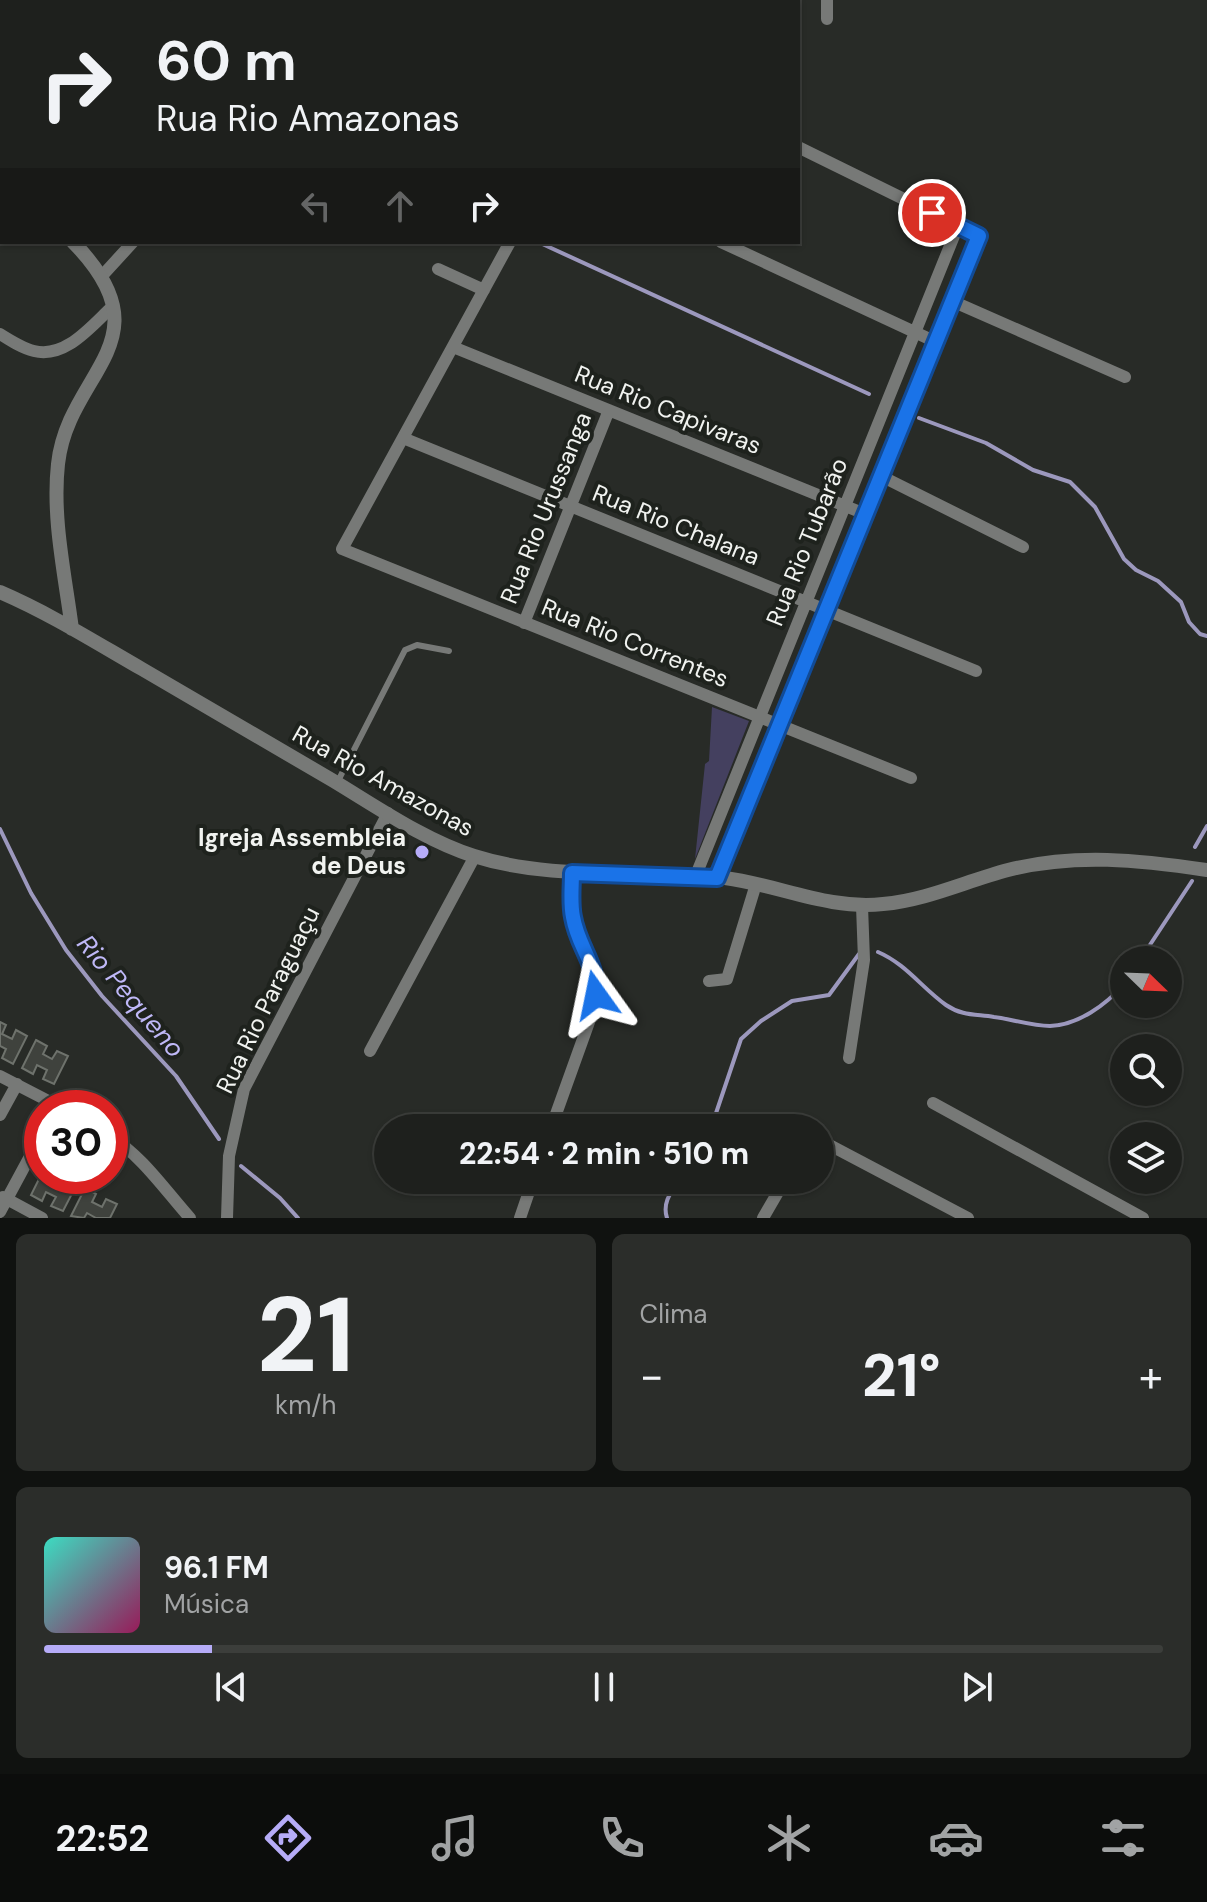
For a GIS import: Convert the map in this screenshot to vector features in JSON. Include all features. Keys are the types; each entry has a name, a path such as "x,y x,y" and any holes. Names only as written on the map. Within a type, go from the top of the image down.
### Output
{"street":[{"path":"827,0 827,19"},
{"path":"800,148 958,226"},
{"name":"Rua Rio Tubarão","path":"696,875 958,226 979,236 717,878"},
{"path":"72,629 60,541 58,466 68,428 110,349 114,329 113,306 101,277 75,244"},
{"path":"101,277 131,244"},
{"path":"403,438 509,244"},
{"path":"725,244 936,342"},
{"path":"438,269 484,290"},
{"path":"952,301 1125,377"},
{"path":"0,334 31,351 44,353 75,340 113,306"},
{"name":"Rua Rio Capivaras","path":"453,347 865,514"},
{"name":"Rua Rio Urussanga","path":"524,623 609,410"},
{"name":"Rua Rio Chalana","path":"403,438 976,671"},
{"name":"Rua Rio Correntes","path":"403,438 342,549 911,778"},
{"path":"881,476 1023,547"},
{"name":"Rua Rio Amazonas","path":"0,592 72,629 388,813 475,856 513,865 572,873 696,875 756,884 827,902 862,906 906,900 1007,871 1067,860 1133,860 1207,870"},
{"name":"Rua Rio Paraguaçu","path":"227,1218 229,1156 244,1089 388,813"},
{"path":"370,1051 475,856"},
{"path":"556,1114 596,995 594,968 572,915 572,873"},
{"path":"709,981 727,979 756,884"},
{"path":"849,1058 863,975 865,944 862,906"},
{"path":"0,1076 28,1090"},
{"path":"0,1115 17,1084"},
{"path":"933,1103 1143,1218"},
{"path":"834,1147 968,1218"},
{"path":"128,1149 190,1218"},
{"path":"0,1212 4,1197 24,1164"},
{"path":"520,1218 528,1194"},
{"path":"763,1218 777,1194"},
{"path":"4,1197 42,1218"}],"lane":[{"path":"337,783 405,650 417,645 449,651"}],"shaded area":[{"path":"712,707 749,721 695,859 705,764 709,761"}],"building":[{"path":"0,1022 6,1025 2,1034 12,1039 16,1030 27,1036 13,1064 2,1058 6,1049 0,1046"},
{"path":"36,1040 47,1046 43,1054 52,1059 57,1051 68,1056 54,1084 43,1079 47,1070 37,1065 33,1074 22,1068"},
{"path":"32,1194 45,1194 42,1201"},
{"path":"50,1194 72,1194 63,1211 51,1206 56,1197"},
{"path":"82,1194 96,1194 92,1202 102,1207 106,1199 117,1204 110,1218 96,1218 87,1213 84,1218 71,1216"}],"waterway":[{"path":"542,244 869,394"},
{"path":"919,418 986,443 1033,470 1070,482 1095,507 1124,559 1136,570 1158,581 1181,602 1189,622 1200,634 1207,636"},
{"name":"Rio Pequeno","path":"1195,847 1207,826"},
{"name":"Rio Pequeno","path":"0,829 31,893 66,950 102,996 176,1076 219,1139"},
{"name":"Rio Pequeno","path":"1149,946 1192,881"},
{"name":"Rio Pequeno","path":"878,952 897,963 952,1009 969,1014 1036,1025 1060,1025 1081,1018 1110,998"},
{"name":"Rio Pequeno","path":"716,1114 741,1039 761,1021 792,1001 829,995 859,954"},
{"name":"Rio Pequeno","path":"241,1166 280,1198 298,1218"},
{"name":"Rio Pequeno","path":"667,1218 666,1203 670,1194"}],"place":[{"name":"Igreja Assembleia de Deus","path":"422,852"}],"route":[{"path":"596,995 594,968 572,915 572,873 717,878 979,236 932,213"}]}
